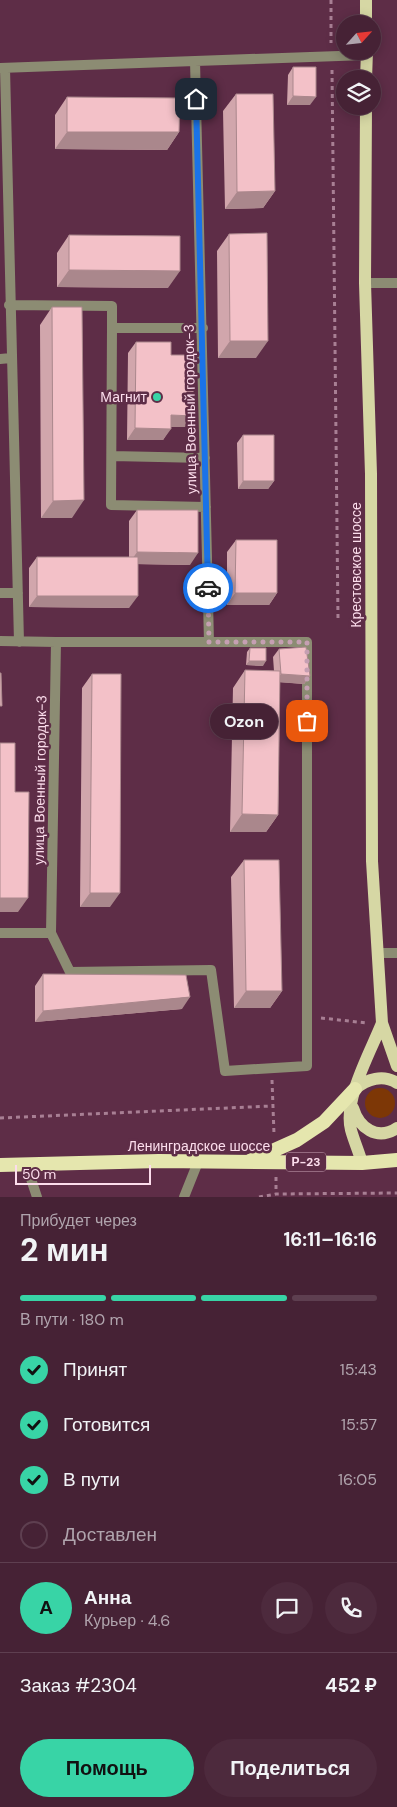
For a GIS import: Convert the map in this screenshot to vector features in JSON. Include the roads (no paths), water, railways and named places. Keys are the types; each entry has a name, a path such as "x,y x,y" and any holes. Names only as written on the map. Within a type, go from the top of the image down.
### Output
{"highway":[{"path":"275,1156 324,1122 355,1089"},
{"name":"Ленинградское шоссе","path":"0,1165 250,1161 275,1156 362,1163 397,1160"}],"main road":[{"path":"366,0 366,15"},
{"name":"Крестовское шоссе","path":"366,115 365,283 371,474 372,861 382,1023 397,1066"},
{"name":"Крестовское шоссе","path":"362,1163 351,1130 352,1105 355,1089 382,1023"},
{"path":"355,1089 375,1078 384,1078 397,1083"},
{"path":"352,1105 356,1117 368,1130 384,1133 397,1128"}],"street":[{"path":"20,642 9,305 4,230 2,68 336,54"},
{"name":"улица Военный городок-3","path":"196,61 209,642"},
{"path":"365,283 397,283"},
{"path":"9,305 112,306 111,505 206,507"},
{"path":"112,328 203,328"},
{"path":"0,359 11,358"},
{"path":"112,456 205,458"},
{"path":"0,593 18,593"},
{"path":"0,641 307,642 307,1066 225,1071 211,970 70,972 51,933 0,933"},
{"name":"улица Военный городок-3","path":"51,933 56,642"},
{"path":"377,953 397,953"},
{"path":"184,1197 198,1162"},
{"path":"26,1164 37,1197"}],"place":[{"name":"Магнит","path":"157,397"},
{"name":"Ozon","path":"307,721"}]}
